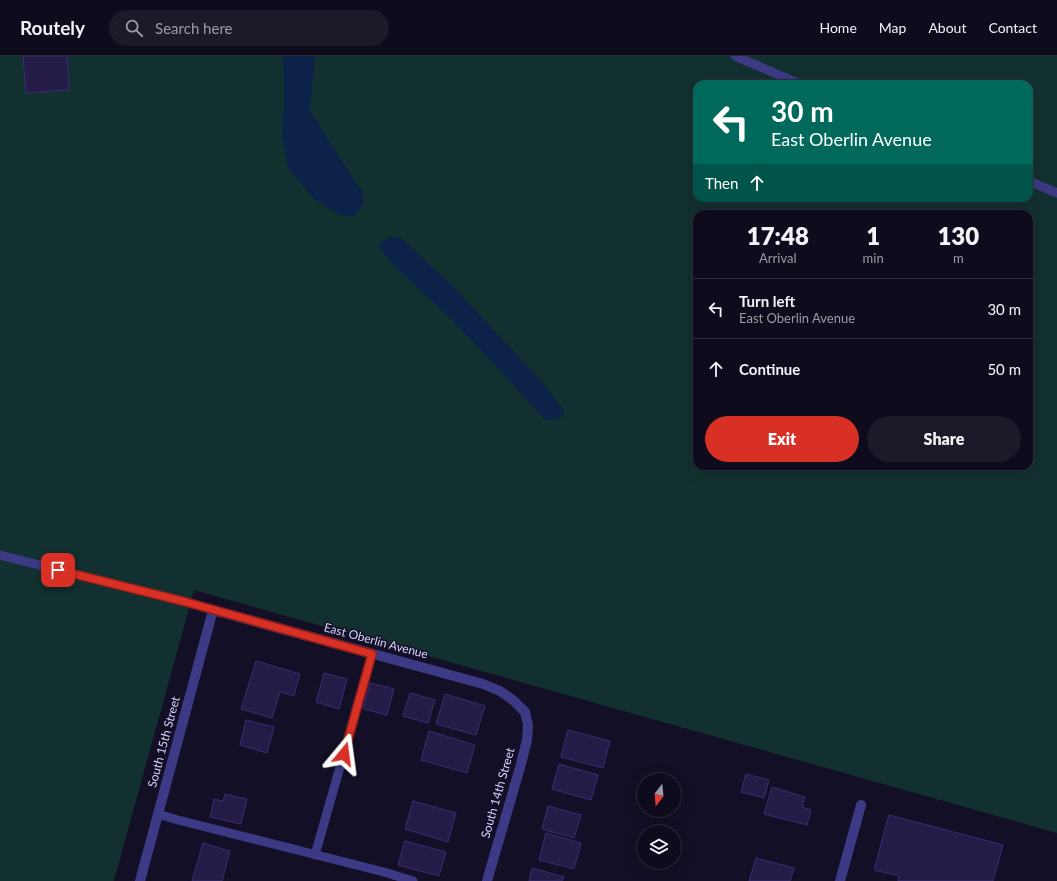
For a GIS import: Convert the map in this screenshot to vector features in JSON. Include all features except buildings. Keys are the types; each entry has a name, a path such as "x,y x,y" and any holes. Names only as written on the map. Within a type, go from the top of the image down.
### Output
{"street":[{"name":"East Oberlin Avenue","path":"213,610 483,684 500,691 514,701 525,712"},
{"name":"South 15th Street","path":"140,881 213,610"},
{"name":"South 14th Street","path":"487,881 527,740 528,725 525,712"},
{"path":"840,881 862,805"}],"lane":[{"path":"735,56 791,80"},
{"path":"1033,184 1057,193"},
{"path":"0,555 213,610"},
{"path":"315,855 372,654"},
{"path":"158,814 414,881"}],"green space":[{"path":"0,56 1057,56 1057,833 194,590 114,881 0,881"}],"water":[{"path":"283,56 315,56 309,109 363,192 363,204 354,216 342,216 314,199 288,168 282,136 284,99"},
{"path":"390,237 401,238 452,285 542,382 564,410 562,418 545,420 452,320 390,262 378,244"}],"route":[{"path":"58,570 186,602 372,654 344,754"}]}
